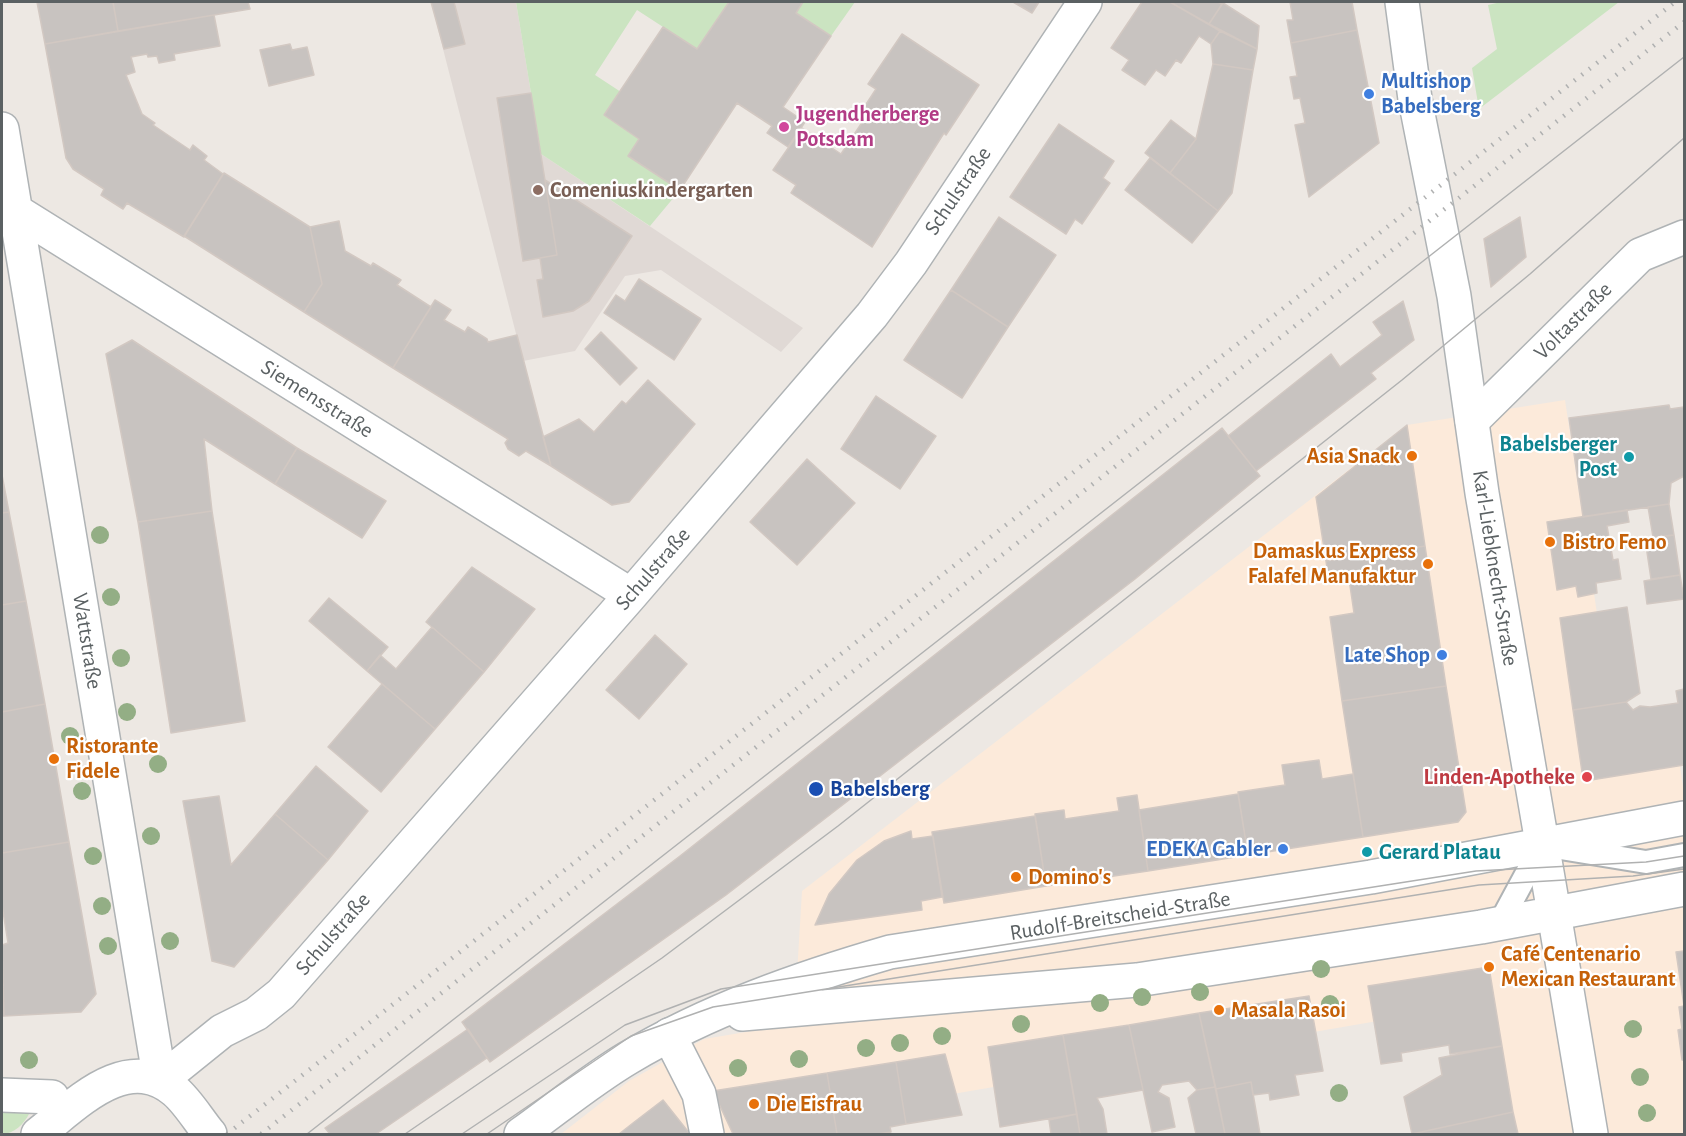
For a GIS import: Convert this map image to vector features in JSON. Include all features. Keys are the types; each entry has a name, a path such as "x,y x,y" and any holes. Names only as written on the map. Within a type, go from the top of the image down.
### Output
{"street":[{"name":"Schulstraße","path":"160,1081 222,1031 256,1014 281,994 631,595 872,315 910,263 1085,2"},
{"name":"Karl-Liebknecht-Straße","path":"1409,3 1414,99 1454,296 1472,421 1591,1134"},
{"name":"Wattstraße","path":"2,129 9,213 160,1081"},
{"name":"Siemensstraße","path":"9,213 631,595"},
{"name":"Voltastraße","path":"1472,421 1640,255 1684,237"},
{"name":"Rudolf-Breitscheid-Straße","path":"520,1134 627,1059 669,1035 707,1017 815,974 890,952 1371,877 1684,818"},
{"name":"Rudolf-Breitscheid-Straße","path":"707,1017 1137,980 1500,923 1684,890"},
{"path":"669,1035 699,1094 707,1134"},
{"path":"38,1134 109,1080 136,1076 160,1081 176,1091 210,1134"},
{"path":"2,1095 52,1097"}],"lane":[{"name":"Rudolf-Breitscheid-Straße","path":"1542,845 1646,862 1684,855"},
{"path":"1500,923 1542,845"}],"shaded area":[{"name":"Comeniuskindergarten","path":"431,2 516,2 541,154 803,328 781,352 661,270 625,276 575,351 523,361"},
{"path":"1565,400 1617,747 1676,739 1684,794 1684,1134 1485,1134 1465,1006 720,1134 561,1134 629,1081 704,1039 794,1024 802,891 1407,425"}],"green space":[{"path":"516,2 729,2 697,49 637,10 595,75 621,92 639,139 680,190 650,226 541,154"},
{"path":"803,2 855,2 831,36 796,13"},
{"path":"1501,2 1619,2 1479,109 1472,68 1497,49 1488,5"},
{"path":"2,1110 29,1114 18,1128 2,1134"}],"building":[{"path":"37,2 113,2 118,31 45,44"},
{"path":"113,2 248,2 250,9 118,31"},
{"path":"431,2 454,2 465,44 444,49"},
{"path":"729,2 803,2 796,13 831,36 783,107 805,122 788,147 767,133 772,126 737,103 680,190 628,156 639,139 604,115 663,27 697,49"},
{"path":"1013,2 1039,2 1032,13"},
{"path":"1142,2 1170,2 1220,31 1211,44 1199,36 1181,63 1176,60 1165,76 1156,70 1145,85 1122,70 1129,60 1111,48"},
{"path":"1170,2 1218,2 1222,4 1209,24"},
{"path":"1290,2 1352,2 1357,30 1291,43 1287,20 1293,20"},
{"path":"1223,3 1259,26 1257,49 1209,24"},
{"path":"214,15 220,46 174,54 175,60 159,63 157,56 148,57 147,54 131,57 135,72 126,75 142,114 155,123 153,125 190,150 193,145 207,156 204,160 223,174 184,237 127,203 123,209 101,195 104,189 73,169 66,158 45,44"},
{"path":"1357,30 1379,143 1309,197 1295,125 1305,123 1300,98 1294,99 1290,77 1297,76 1291,43"},
{"path":"1220,31 1257,49 1253,70 1213,64 1211,44"},
{"path":"902,34 979,85 946,135 944,133 872,247 791,193 796,185 773,170 802,128 841,154 867,115 861,112 876,89 868,84"},
{"path":"290,44 292,50 307,47 314,75 269,86 260,50"},
{"path":"1213,64 1253,70 1232,193 1218,211 1170,173 1196,139"},
{"path":"531,93 557,255 523,261 497,98"},
{"path":"1171,120 1196,139 1170,173 1145,153"},
{"path":"1059,124 1114,161 1103,178 1110,183 1082,224 1075,219 1066,234 1010,197"},
{"path":"1150,158 1218,211 1192,243 1125,190"},
{"path":"224,173 310,227 322,284 304,312 184,236"},
{"path":"545,180 632,236 589,301 573,311 543,317 537,280 543,279 540,258 557,255"},
{"path":"999,217 1056,255 1008,327 951,290"},
{"path":"1520,217 1526,257 1491,287 1484,239"},
{"path":"339,221 345,251 371,266 373,263 401,280 397,285 431,307 393,368 304,312 322,284 310,227"},
{"path":"639,279 701,319 674,360 604,313 616,295 625,301"},
{"path":"951,290 1008,327 962,398 904,360"},
{"path":"435,300 451,310 444,320 465,332 468,327 488,342 517,335 551,466 526,451 519,456 508,449 505,443 508,439 393,368"},
{"path":"1403,301 1414,340 1371,373 1376,379 1256,471 1228,436 1331,354 1340,367 1382,335 1373,322"},
{"path":"601,332 637,368 620,385 585,349"},
{"path":"132,340 297,448 275,484 204,439 212,511 138,522 106,354"},
{"path":"648,380 695,424 629,502 612,505 551,466 543,437 579,419 594,432 622,401 626,404"},
{"path":"876,396 936,436 900,489 841,449"},
{"name":"Babelsberger Post","path":"1669,405 1670,409 1684,407 1684,476 1671,483 1669,504 1583,517 1569,418"},
{"path":"1407,425 1425,546 1326,561 1316,497"},
{"path":"1222,428 1260,476 1135,579 726,895 490,1062 462,1022 680,856"},
{"path":"297,448 386,501 362,538 275,484"},
{"path":"807,459 855,503 797,565 750,522"},
{"path":"2,475 9,512 2,513"},
{"path":"1669,504 1674,535 1653,537 1648,507"},
{"path":"1627,510 1629,522 1607,526 1613,560 1618,559 1621,579 1596,583 1597,593 1578,597 1576,586 1557,590 1547,522"},
{"path":"212,511 245,721 171,733 138,522"},
{"path":"9,512 26,601 2,605 2,513"},
{"path":"1674,535 1680,575 1651,579 1645,539"},
{"path":"1425,546 1446,686 1342,701 1330,617 1354,613 1348,572 1328,575 1326,561"},
{"path":"472,567 535,609 484,672 426,622"},
{"path":"1680,575 1684,599 1647,604 1644,581"},
{"path":"329,598 388,647 367,671 309,621"},
{"path":"26,601 45,704 2,712 2,605"},
{"path":"1627,607 1640,693 1626,702 1573,710 1560,618"},
{"path":"432,627 484,672 435,729 367,671 380,655 396,669"},
{"path":"655,635 687,664 639,719 606,690"},
{"path":"382,684 435,729 381,792 328,747"},
{"path":"1446,686 1466,812 1458,822 1363,837 1342,701"},
{"path":"1684,689 1684,765 1591,780 1582,772 1573,710 1626,702 1633,710 1640,706 1678,703 1676,691"},
{"path":"45,704 69,842 2,853 2,712"},
{"path":"1319,760 1322,779 1353,774 1363,837 1248,855 1238,792 1285,785 1282,765"},
{"path":"316,766 368,811 328,860 275,814"},
{"path":"1238,794 1248,855 1148,871 1139,810"},
{"path":"1137,795 1148,871 1046,886 1035,814 1064,810 1065,819 1119,811 1117,798"},
{"path":"219,796 231,865 275,814 328,860 234,967 212,961 183,801"},
{"path":"1035,816 1046,886 944,903 932,832"},
{"path":"911,831 912,839 933,836 942,897 921,901 922,910 815,925 829,894 857,860 884,841"},
{"path":"69,842 96,994 81,1012 4,1016 2,945 8,943 2,905 2,853"},
{"path":"1684,951 1684,1006 1676,952"},
{"path":"2,962 4,1016 2,1016"},
{"path":"1489,967 1502,1046 1450,1054 1449,1045 1401,1053 1402,1061 1381,1064 1368,986"},
{"path":"1309,996 1323,1071 1295,1075 1299,1095 1270,1100 1269,1093 1253,1095 1251,1082 1216,1089 1199,1013"},
{"path":"1684,1006 1684,1060 1682,1060 1678,1030 1682,1029 1679,1007"},
{"path":"1199,1013 1215,1087 1197,1090 1189,1081 1162,1085 1158,1092 1169,1098 1175,1127 1152,1132 1129,1025"},
{"path":"1129,1025 1143,1090 1097,1098 1103,1109 1107,1134 1080,1134 1063,1035"},
{"path":"468,1029 487,1058 376,1134 330,1134 325,1128"},
{"path":"1063,1035 1077,1114 1000,1127 988,1047"},
{"path":"1502,1046 1513,1112 1412,1134 1404,1097 1442,1075 1439,1058"},
{"path":"945,1054 962,1115 906,1124 896,1062"},
{"path":"896,1062 906,1124 890,1127 891,1132 878,1134 837,1134 827,1073"},
{"path":"827,1073 837,1134 733,1134 713,1091"},
{"path":"1251,1082 1260,1134 1225,1134 1216,1089"},
{"path":"1215,1087 1225,1134 1196,1134 1188,1098 1197,1090"},
{"path":"663,1100 690,1134 619,1134 633,1123"},
{"path":"1513,1112 1518,1134 1412,1134"},
{"path":"1077,1114 1080,1134 1051,1134 1049,1120"}],"tram line":[{"path":"307,1134 1684,57"},
{"path":"405,1134 662,958 838,826 1402,380 1530,274 1684,138"},
{"path":"462,1134 625,1025 721,989 1476,871 1646,862 1684,856"},
{"path":"487,1134 631,1036 713,1007 1479,885 1633,876 1684,869"}],"railway":[{"path":"227,1134 1675,2"},
{"path":"261,1134 1684,22"}],"place":[{"name":"Multishop Babelsberg","path":"1369,94"},
{"name":"Jugendherberge Potsdam","path":"784,127"},
{"name":"Comeniuskindergarten","path":"538,190"},
{"name":"Asia Snack","path":"1412,456"},
{"name":"Babelsberger Post","path":"1629,457"},
{"name":"Bistro Femo","path":"1550,542"},
{"name":"Damaskus Express Falafel Manufaktur","path":"1428,564"},
{"name":"Late Shop","path":"1442,655"},
{"name":"Ristorante Fidele","path":"54,759"},
{"name":"Linden-Apotheke","path":"1587,777"},
{"name":"Babelsberg","path":"816,789"},
{"name":"EDEKA Gabler","path":"1283,849"},
{"name":"Gerard Platau","path":"1367,852"},
{"name":"Domino's","path":"1016,877"},
{"name":"Café Centenario Mexican Restaurant","path":"1489,967"},
{"name":"Masala Rasoi","path":"1219,1010"},
{"name":"Die Eisfrau","path":"754,1104"}]}
